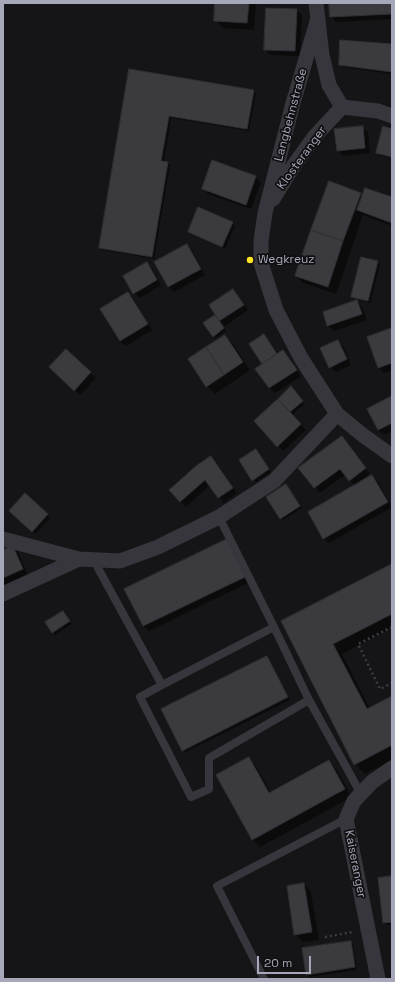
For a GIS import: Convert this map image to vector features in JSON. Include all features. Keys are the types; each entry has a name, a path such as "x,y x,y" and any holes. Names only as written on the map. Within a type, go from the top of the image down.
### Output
{"street":[{"name":"Langbehnstraße","path":"317,10 322,55 329,85 342,107"},
{"name":"Langbehnstraße","path":"317,10 265,213 261,241 261,263 276,310 301,358 337,414 364,436 391,452"},
{"path":"342,107 378,111 392,116"},
{"name":"Klosteranger","path":"265,213 292,168 315,136 342,107"},
{"path":"3,539 86,559 120,561 158,547 219,517 274,481 337,414"},
{"path":"3,594 86,559"},
{"name":"Kaiseranger","path":"378,979 346,819 354,801 372,782 392,768"}],"lane":[{"path":"219,517 309,700 361,794"},
{"path":"86,559 162,685"},
{"path":"274,627 140,697 191,797 209,789 210,758 309,700"},
{"path":"264,979 217,886 346,819"}],"path":[{"path":"392,627 358,644 380,689 392,683"},
{"path":"326,937 368,929"}],"building":[{"path":"215,3 249,3 247,23 214,21"},
{"path":"329,3 392,3 392,14 330,17"},
{"path":"266,8 297,9 295,51 264,50"},
{"path":"340,40 392,44 392,72 339,65"},
{"path":"129,69 254,90 247,129 169,116 161,161 168,162 152,257 99,248"},
{"path":"363,126 365,148 337,151 334,129"},
{"path":"383,126 392,129 392,157 376,153"},
{"path":"212,160 256,176 246,205 202,189"},
{"path":"329,181 361,193 343,241 311,230"},
{"path":"365,188 392,197 392,223 357,210"},
{"path":"198,207 233,222 222,247 188,232"},
{"path":"311,230 343,241 328,287 295,276"},
{"path":"187,244 201,269 168,287 154,262"},
{"path":"361,257 378,261 368,301 351,297"},
{"path":"147,262 157,280 133,294 123,276"},
{"path":"233,289 244,305 219,321 209,305"},
{"path":"128,292 148,324 120,341 100,309"},
{"path":"357,300 362,314 327,326 323,312"},
{"path":"215,315 224,328 213,337 203,323"},
{"path":"392,328 392,363 378,368 367,337"},
{"path":"264,334 277,354 262,364 249,344"},
{"path":"225,335 243,362 224,375 206,347"},
{"path":"338,340 347,359 329,368 320,348"},
{"path":"206,347 224,375 206,387 188,359"},
{"path":"66,349 91,372 74,391 49,367"},
{"path":"283,350 297,370 269,388 255,369"},
{"path":"291,386 303,401 290,412 278,399"},
{"path":"392,396 392,423 378,430 367,409"},
{"path":"278,399 301,424 277,447 254,421"},
{"path":"342,436 366,468 349,481 340,469 314,488 298,468"},
{"path":"256,449 269,469 252,481 239,460"},
{"path":"211,456 233,488 218,498 205,480 180,502 169,490 196,466"},
{"path":"372,475 388,502 323,539 308,512"},
{"path":"286,484 300,506 280,519 266,497"},
{"path":"25,493 48,514 32,532 9,511"},
{"path":"227,539 245,577 143,626 124,589"},
{"path":"13,546 23,569 3,578 3,550"},
{"path":"392,564 392,614 333,644 367,709 392,696 392,745 354,765 281,621"},
{"path":"63,611 70,621 52,633 45,622"},
{"path":"267,656 288,697 182,751 161,709"},
{"path":"249,757 269,793 329,760 345,789 252,840 216,775"},
{"path":"392,876 392,922 383,923 378,878"},
{"path":"304,883 312,932 294,935 287,886"},
{"path":"351,941 355,967 306,975 302,948"}],"place":[{"name":"Wegkreuz","path":"250,260"}]}
